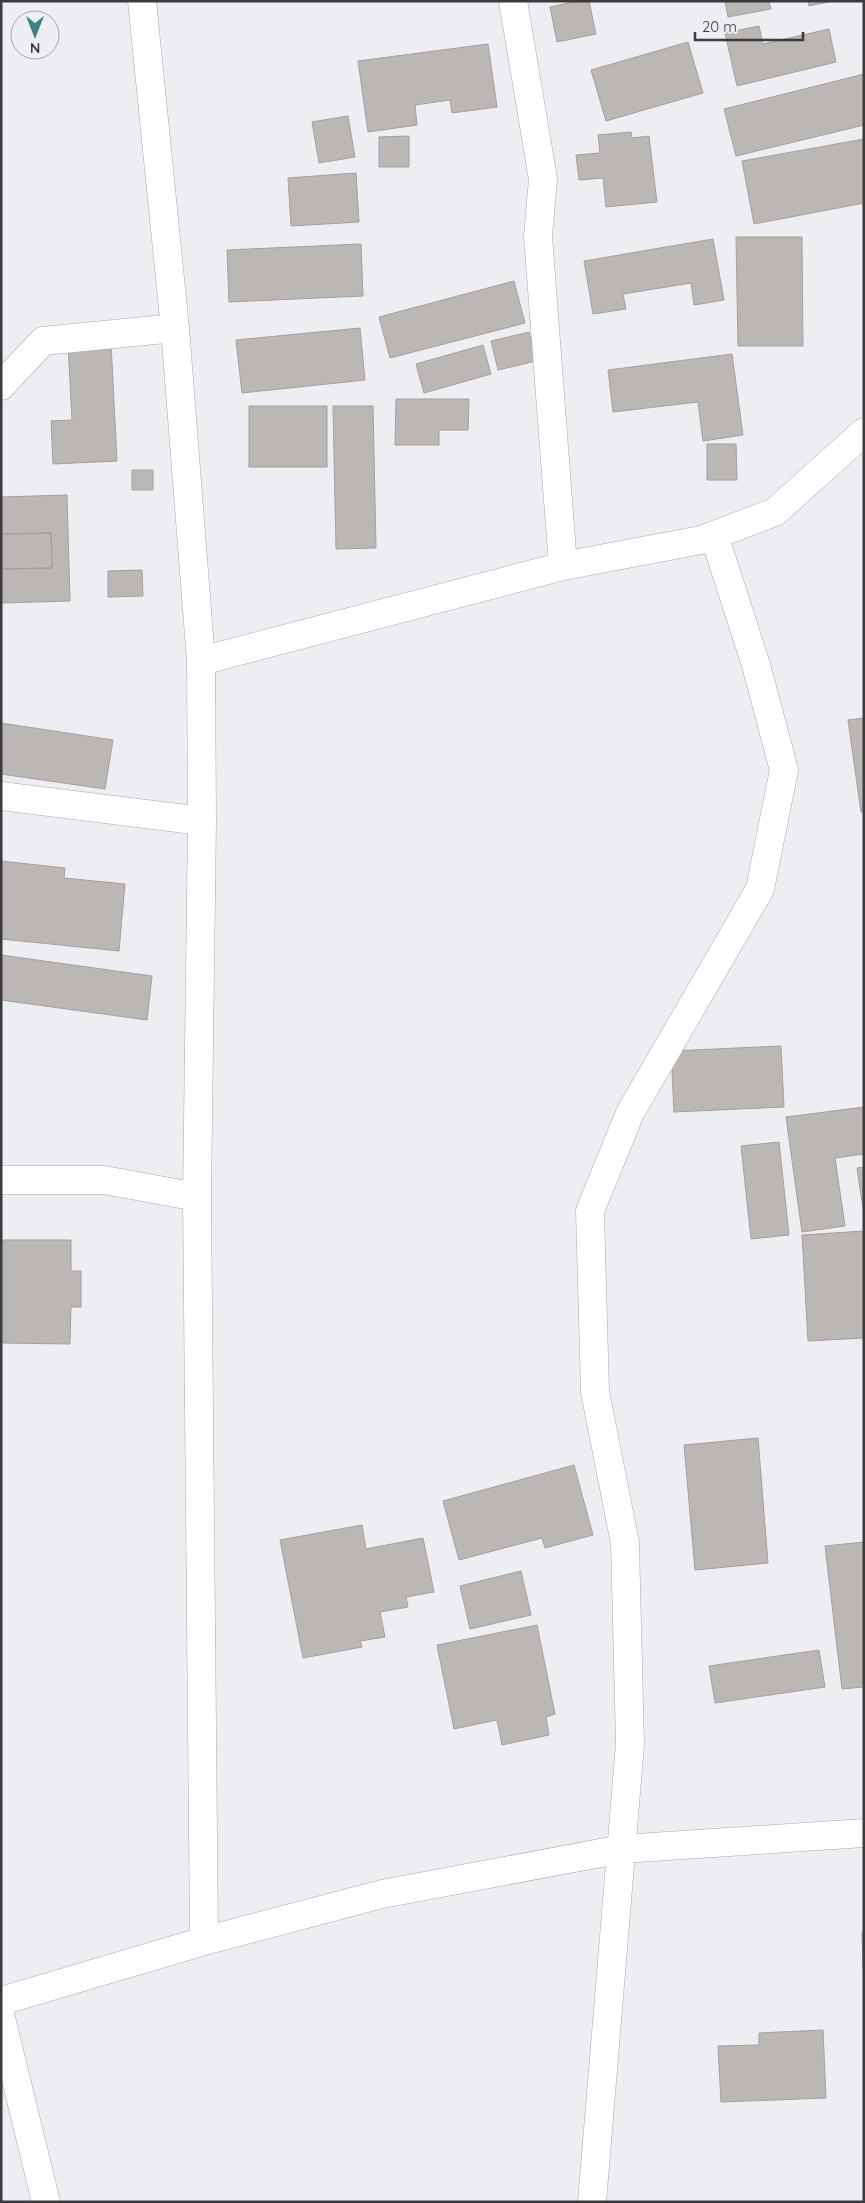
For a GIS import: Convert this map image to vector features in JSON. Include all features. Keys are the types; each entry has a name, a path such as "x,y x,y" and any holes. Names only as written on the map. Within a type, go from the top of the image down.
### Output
{"street":[{"path":"142,1 175,328 201,661 202,821 197,1197 204,1941"},
{"path":"513,1 543,179 538,236 563,566"},
{"path":"1,386 43,341 175,328"},
{"path":"201,661 563,566 701,540 775,512 864,432"},
{"path":"592,2202 630,1744 625,1543 595,1392 590,1212 630,1113 760,889 784,770 756,665 714,535"},
{"path":"1,796 202,821"},
{"path":"1,1180 104,1180 197,1197"},
{"path":"1,2000 204,1941 382,1894 622,1849 864,1832"},
{"path":"1,2018 46,2202"}],"building":[{"path":"579,1 589,1 596,34 557,42 550,7"},
{"path":"725,1 769,1 771,9 728,17"},
{"path":"808,1 833,1 809,6"},
{"path":"759,26 763,44 829,29 836,62 737,86 725,33"},
{"path":"688,42 703,93 606,121 591,70"},
{"path":"488,44 497,107 452,113 450,100 415,105 417,125 368,132 358,61"},
{"path":"864,74 864,125 736,156 724,109"},
{"path":"348,116 355,157 319,163 312,122"},
{"path":"631,132 632,138 649,136 657,202 606,207 603,178 579,180 576,155 600,153 598,135"},
{"path":"409,136 409,167 379,167 379,137"},
{"path":"864,139 864,203 754,224 742,161"},
{"path":"356,173 359,222 291,226 288,178"},
{"path":"736,237 802,237 803,346 738,346"},
{"path":"713,239 724,300 694,305 691,283 623,294 626,309 593,314 584,261"},
{"path":"361,244 363,296 229,302 227,250"},
{"path":"514,281 525,323 390,358 379,317"},
{"path":"360,328 365,380 242,393 236,340"},
{"path":"529,332 536,361 498,370 491,341"},
{"path":"111,343 117,461 53,464 51,421 72,420 68,345"},
{"path":"483,345 491,374 424,393 416,364"},
{"path":"732,354 743,435 703,441 698,402 613,412 608,370"},
{"path":"396,399 469,399 468,430 439,430 439,445 395,445"},
{"path":"249,406 327,406 327,467 249,467"},
{"path":"333,406 373,406 376,548 336,549"},
{"path":"707,444 736,444 737,480 707,480"},
{"path":"132,470 153,470 153,490 132,490"},
{"path":"67,495 70,601 1,603 1,569 52,568 51,533 1,534 1,497"},
{"path":"51,533 52,568 1,569 1,534"},
{"path":"142,570 143,596 108,597 108,571"},
{"path":"864,718 864,812 861,812 848,720"},
{"path":"1,723 113,740 105,789 1,774"},
{"path":"1,861 65,868 64,878 125,884 119,951 1,939"},
{"path":"1,955 152,976 147,1020 1,1000"},
{"path":"781,1046 784,1107 674,1112 671,1051"},
{"path":"864,1107 864,1154 835,1158 845,1226 802,1232 786,1117"},
{"path":"779,1142 789,1235 751,1239 741,1146"},
{"path":"864,1167 864,1215 857,1168"},
{"path":"864,1231 864,1338 808,1341 802,1235"},
{"path":"3,1240 71,1240 71,1271 81,1271 81,1307 71,1307 70,1344 3,1343"},
{"path":"758,1438 768,1563 695,1570 684,1445"},
{"path":"574,1465 593,1535 545,1548 542,1538 459,1560 443,1501"},
{"path":"362,1525 366,1549 423,1538 434,1592 406,1597 408,1607 380,1612 385,1637 360,1641 362,1647 303,1658 280,1540"},
{"path":"864,1542 864,1687 842,1689 825,1546"},
{"path":"521,1571 531,1615 470,1629 460,1586"},
{"path":"537,1625 555,1714 546,1717 549,1735 502,1745 497,1720 454,1729 437,1645"},
{"path":"819,1650 825,1687 715,1703 709,1666"},
{"path":"862,1932 864,1932 864,1970 863,1970"},
{"path":"823,2030 826,2098 721,2102 718,2046 759,2045 759,2033"}]}
